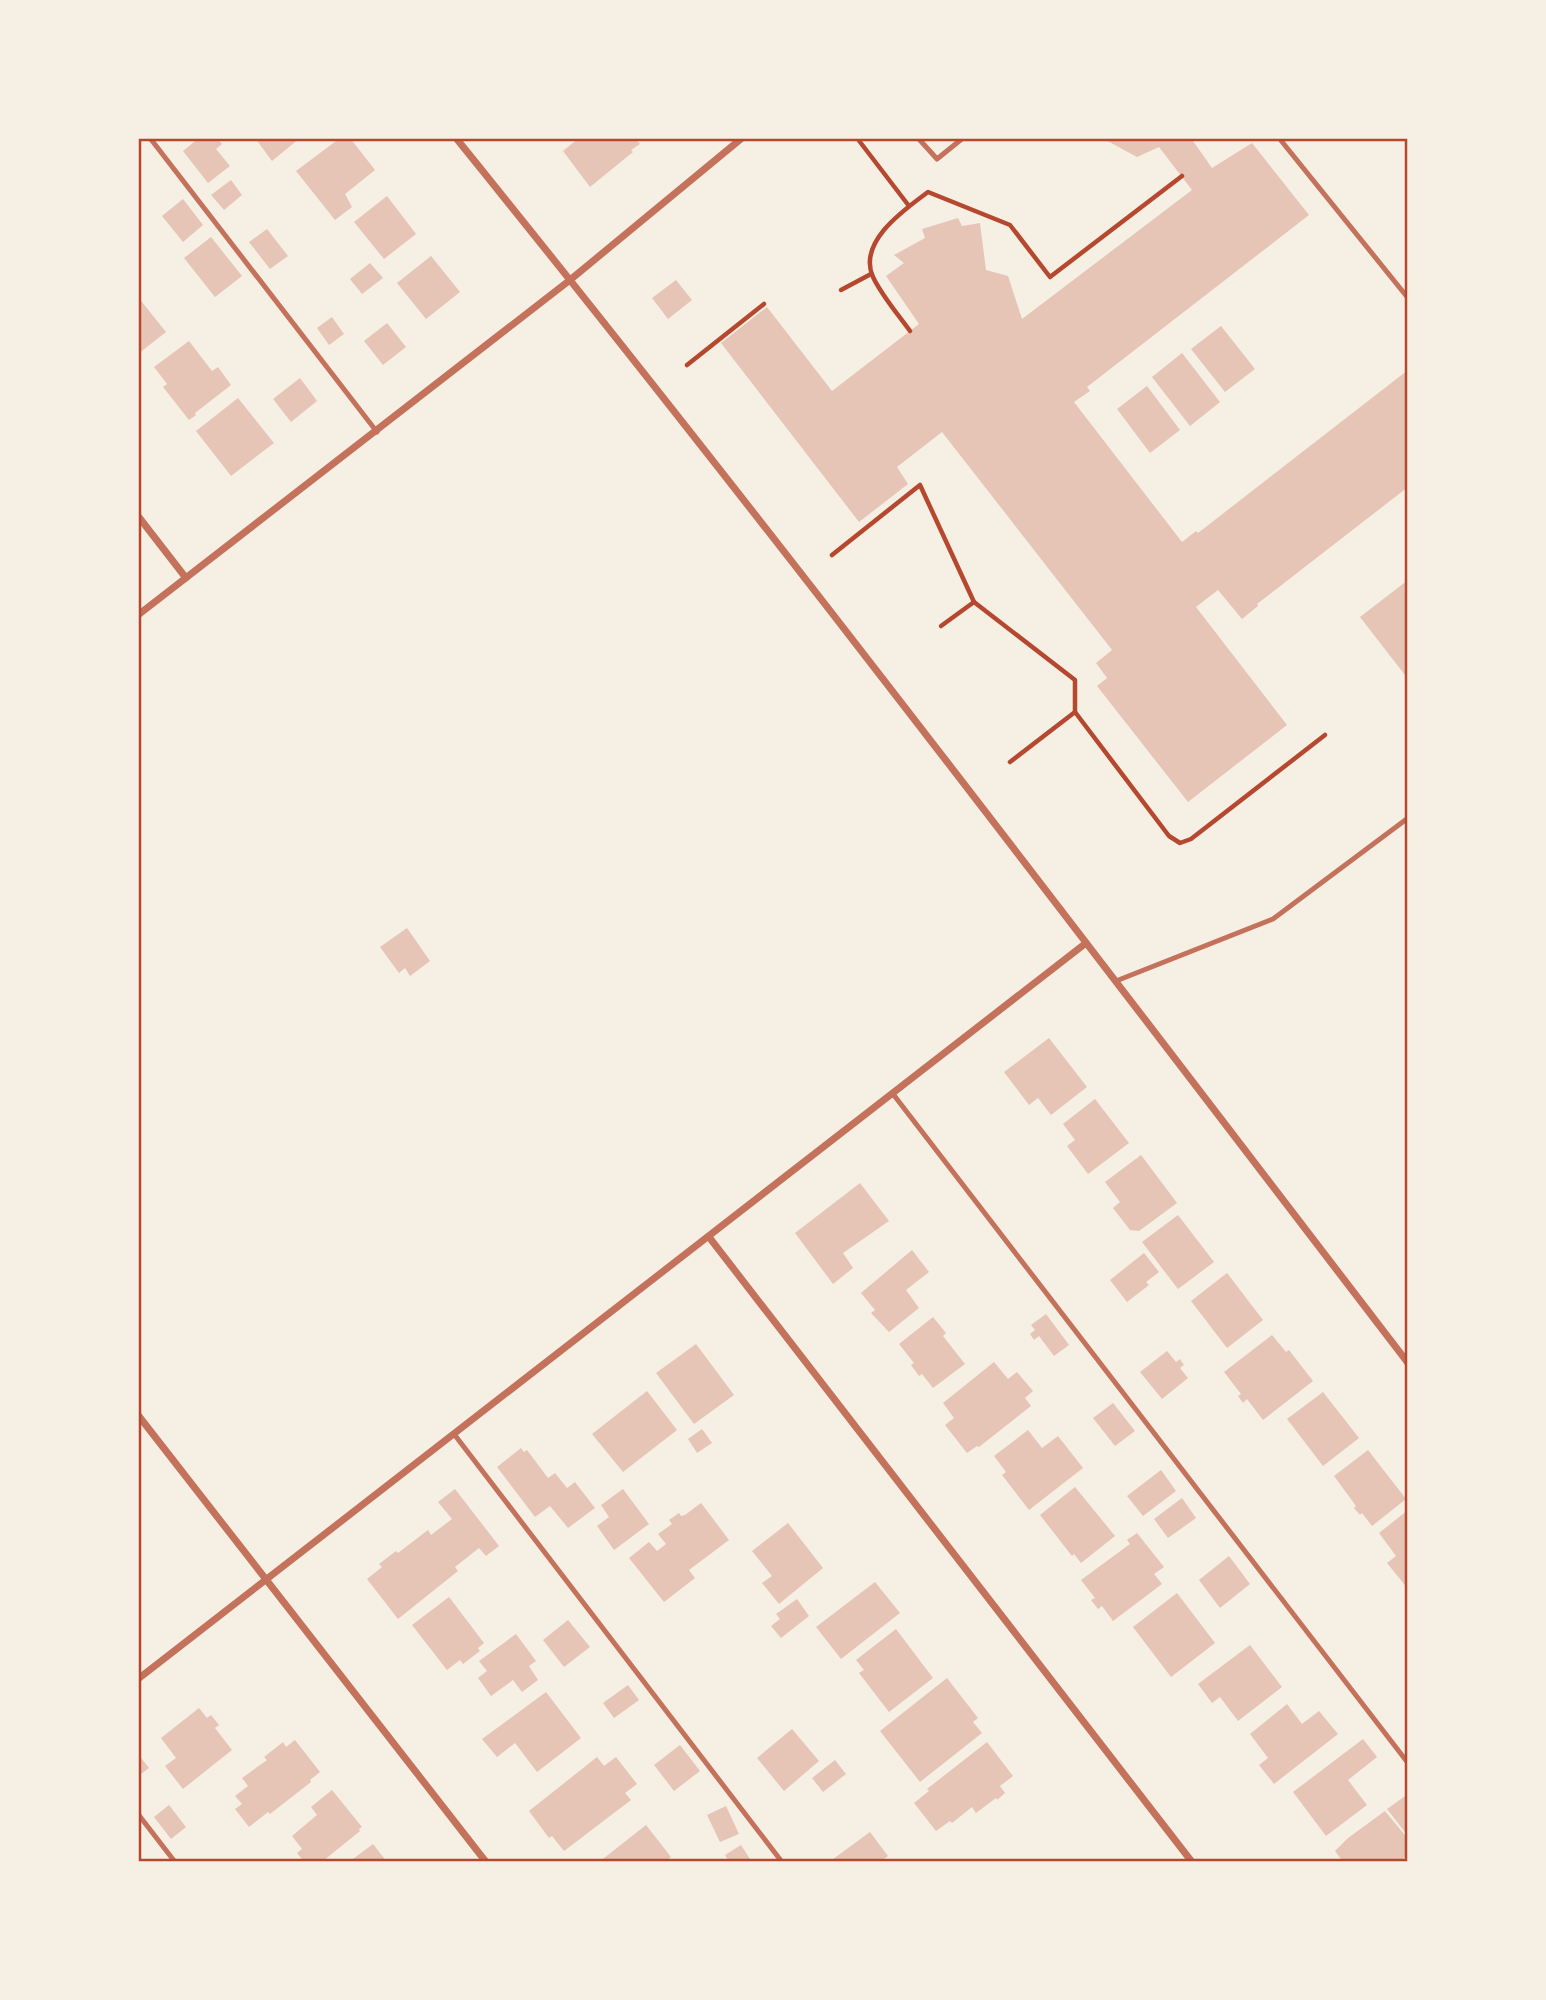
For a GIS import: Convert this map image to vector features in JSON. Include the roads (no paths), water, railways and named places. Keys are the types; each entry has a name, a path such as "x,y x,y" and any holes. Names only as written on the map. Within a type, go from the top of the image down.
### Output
{"street":[{"path":"456,138 570,280 1116,981 1408,1363"},
{"path":"138,615 570,280 742,138"},
{"path":"138,516 186,578"},
{"path":"138,1679 1086,943"},
{"path":"709,1237 1192,1862"},
{"path":"138,1415 486,1862"}],"lane":[{"path":"150,138 377,432"},
{"path":"918,138 937,159 963,138"},
{"path":"1279,138 1408,298"},
{"path":"1116,981 1273,919 1408,818"},
{"path":"893,1094 1408,1763"},
{"path":"454,1434 782,1862"},
{"path":"138,1814 175,1862"}]}
